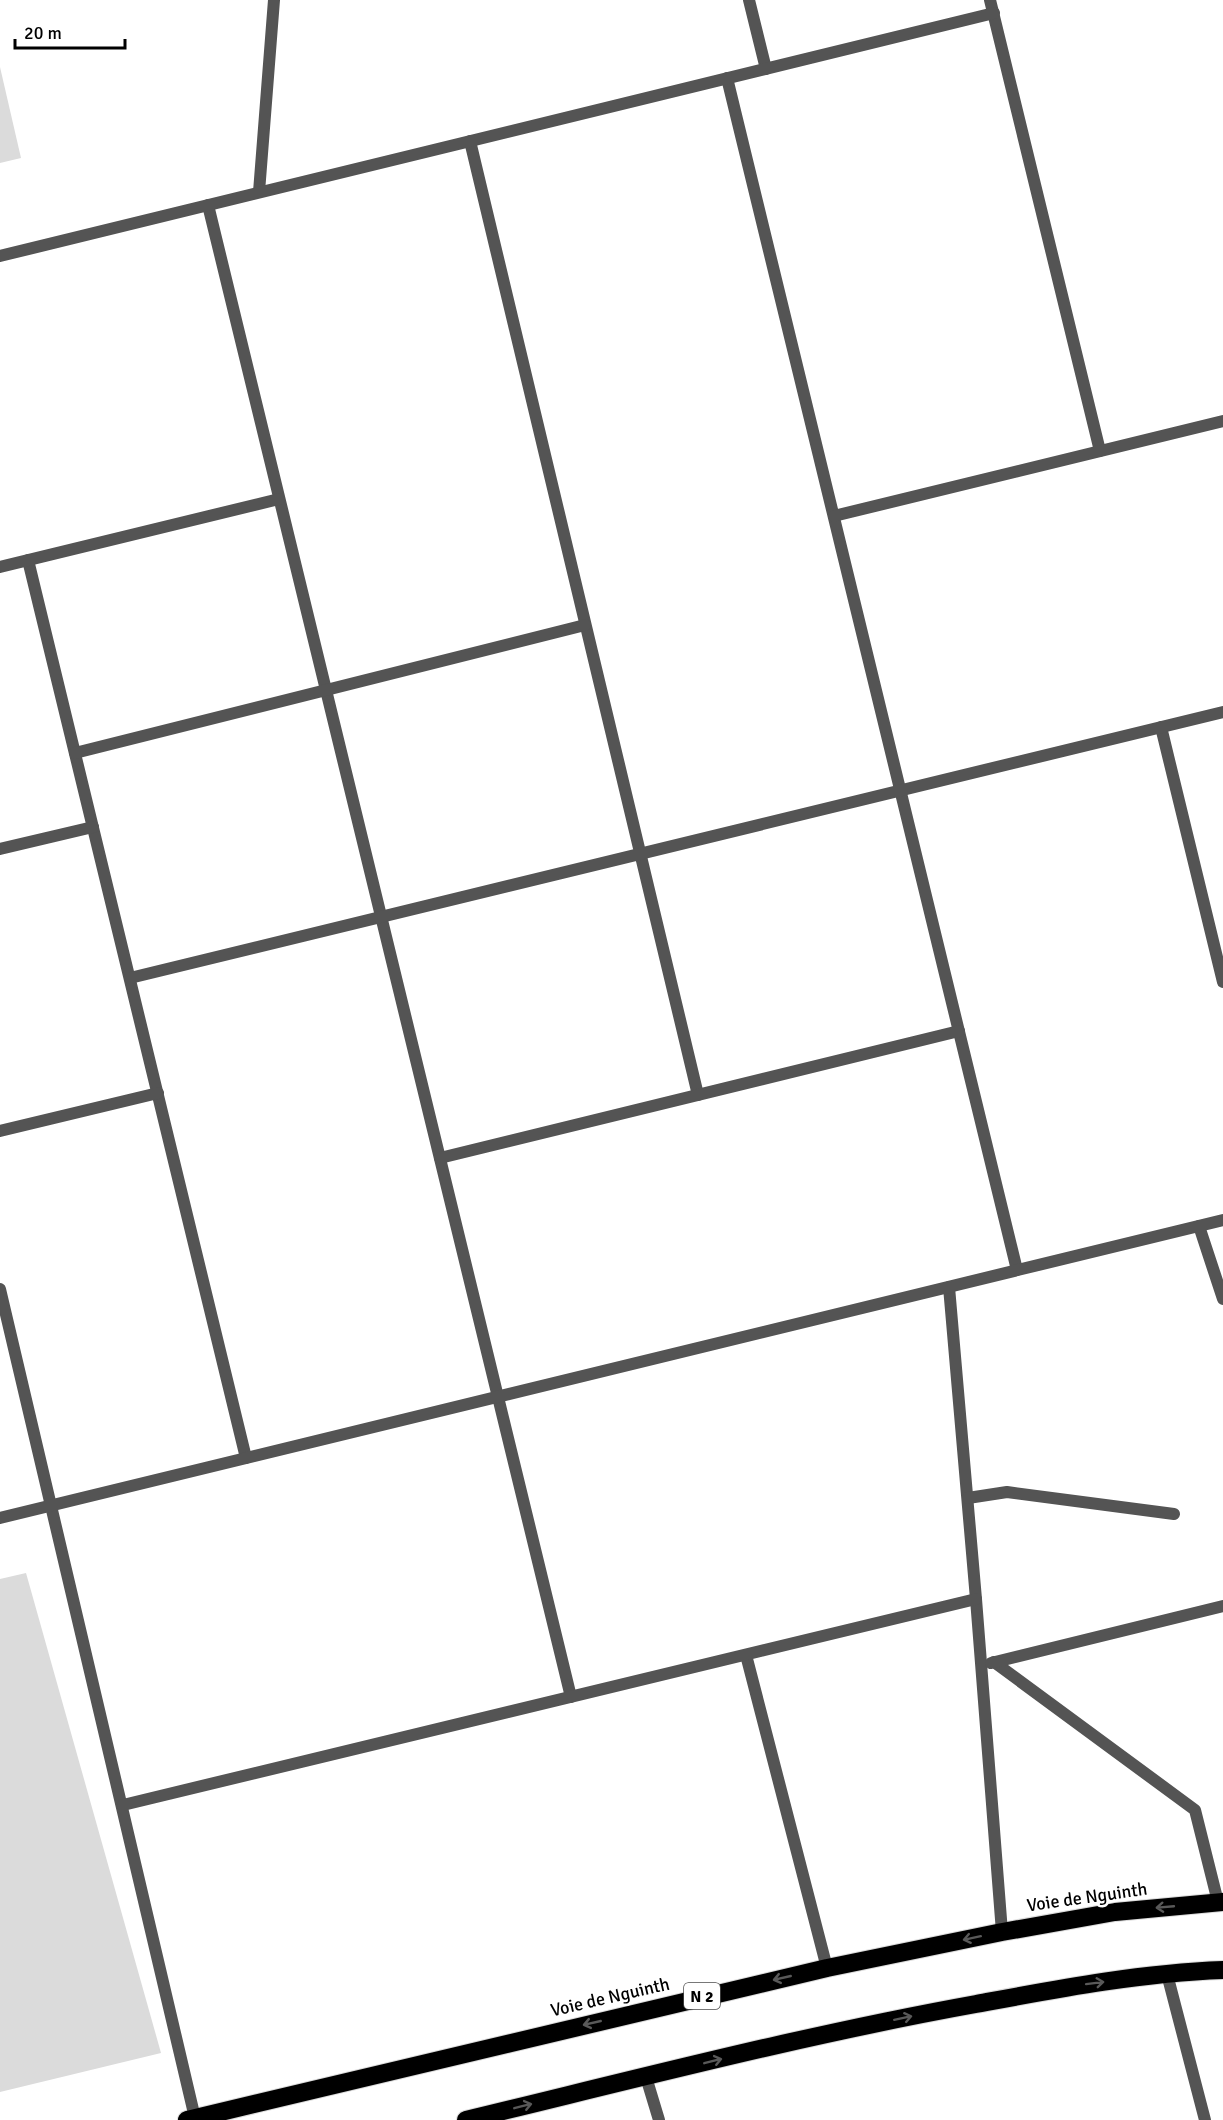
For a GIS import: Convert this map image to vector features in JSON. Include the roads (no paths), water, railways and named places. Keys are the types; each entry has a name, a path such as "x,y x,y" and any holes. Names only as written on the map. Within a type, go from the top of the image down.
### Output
{"highway":[{"name":"Voie de Nguinth","path":"191,2119 827,1968 1002,1932 1115,1912 1220,1902"},
{"path":"466,2120 773,2046 931,2012 1072,1986 1167,1974 1223,1971"}],"street":[{"path":"259,192 274,0"},
{"path":"749,0 766,69"},
{"path":"990,0 1100,451"},
{"path":"0,256 994,13"},
{"path":"727,78 1017,1270"},
{"path":"470,141 698,1095"},
{"path":"208,205 571,1697"},
{"path":"834,516 1223,421"},
{"path":"0,567 279,499"},
{"path":"28,560 246,1458"},
{"path":"75,753 585,625"},
{"path":"130,978 1223,712"},
{"path":"1161,727 1223,982"},
{"path":"0,849 93,827"},
{"path":"440,1158 959,1031"},
{"path":"0,1131 158,1093"},
{"path":"0,1518 1223,1220"},
{"path":"1199,1226 1223,1299"},
{"path":"949,1287 1002,1932"},
{"path":"0,1289 123,1805 191,2119"},
{"path":"968,1498 1007,1492 1174,1514"},
{"path":"123,1805 976,1599"},
{"path":"981,1666 1223,1606"},
{"path":"746,1654 827,1968"},
{"path":"994,1662 1195,1810 1220,1902"},
{"path":"1167,1974 1205,2120"},
{"path":"646,2077 659,2120"}]}
